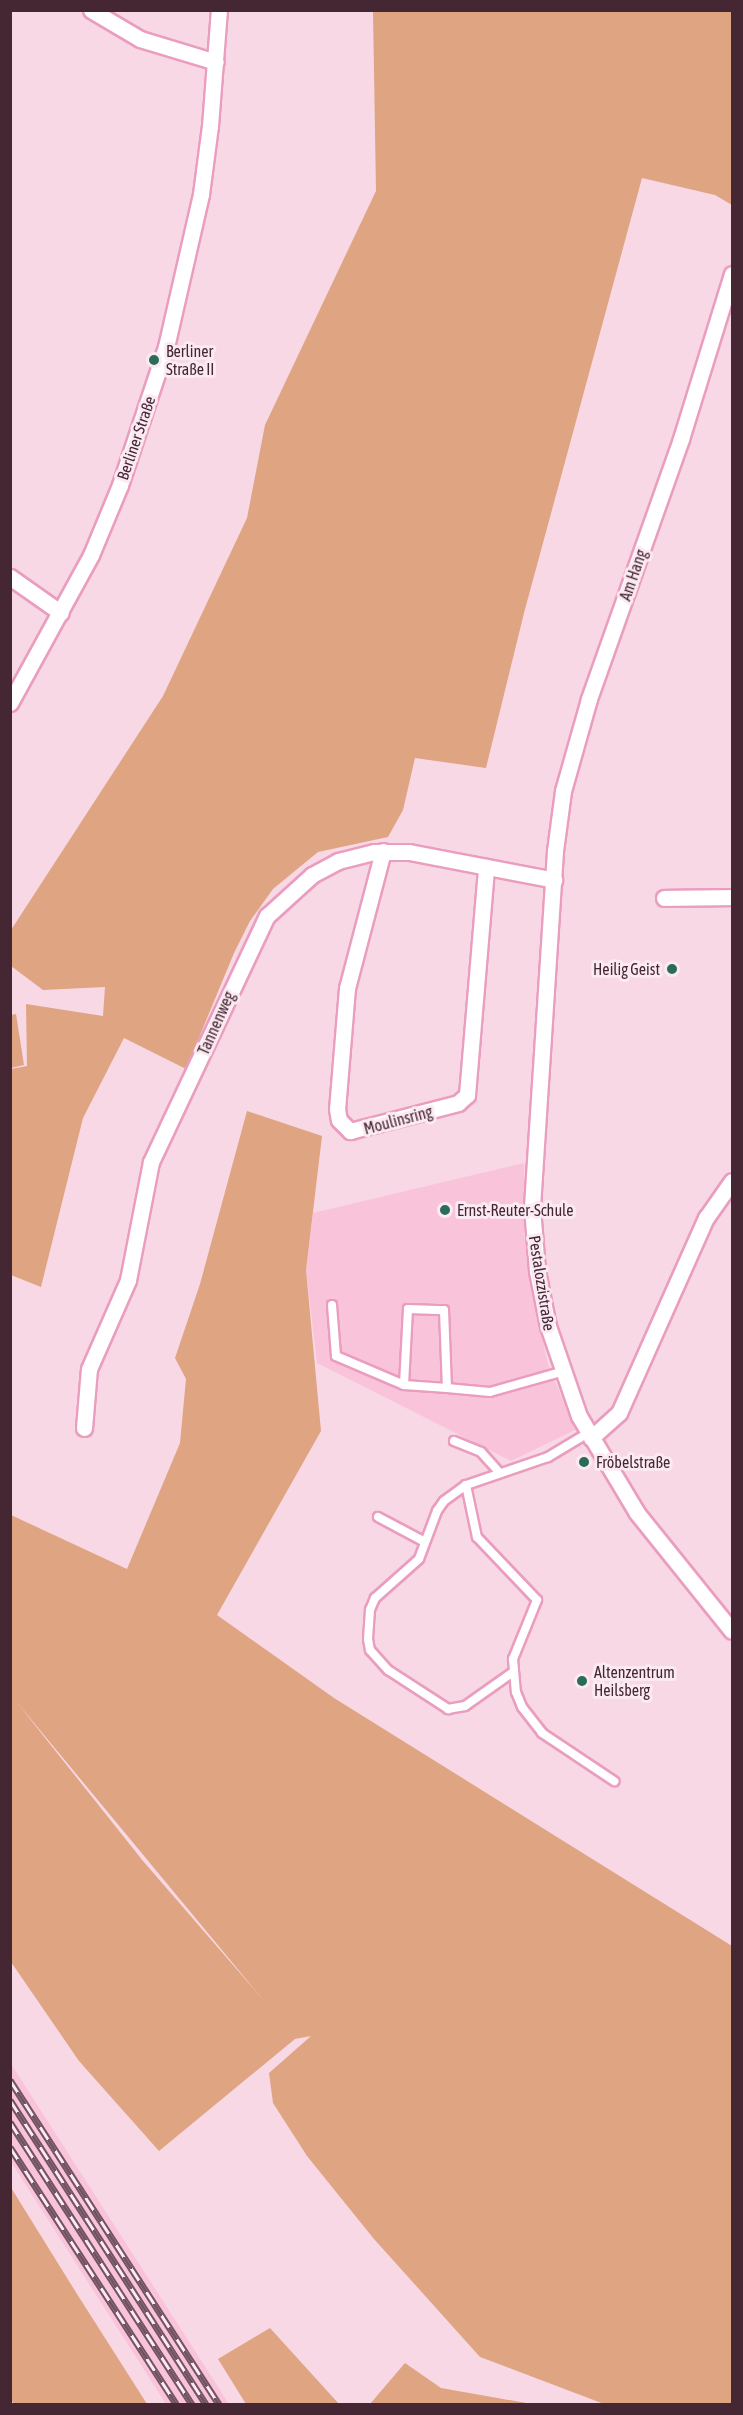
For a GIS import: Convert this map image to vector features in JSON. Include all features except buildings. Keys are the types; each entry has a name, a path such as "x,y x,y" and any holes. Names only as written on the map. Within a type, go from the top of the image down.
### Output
{"street":[{"path":"91,10 140,39 216,62"},
{"name":"Berliner Straße","path":"10,703 61,613 120,485 178,303 202,183 216,62 219,10"},
{"name":"Am Hang","path":"554,880 558,819 573,749 681,439 732,274"},
{"path":"10,578 61,613"},
{"name":"Tannenweg","path":"84,1428 89,1369 128,1280 151,1162 259,928 280,902 312,875 338,861 383,851 409,852 554,880"},
{"name":"Moulinsring","path":"383,851 347,988 337,1109 339,1120 350,1131 458,1103 466,1095 486,867"},
{"name":"Pestalozzistraße","path":"554,880 532,1207 540,1291 561,1372 589,1435 654,1535 731,1625"},
{"path":"664,898 732,897"},
{"path":"589,1435 619,1413 706,1218 732,1181"}],"lane":[{"path":"332,1305 336,1356 404,1385 490,1392 561,1372"},
{"path":"404,1385 408,1309 444,1310 447,1388"},
{"path":"513,1672 465,1706 448,1708 388,1670 370,1650 368,1624 375,1598 419,1559 444,1501 466,1485 498,1471 548,1457 589,1435"},
{"path":"454,1441 481,1452 498,1471"},
{"path":"466,1485 477,1537 537,1600 513,1659 516,1692 529,1719 562,1748 614,1781"},
{"path":"378,1517 425,1542"}],"shaded area":[{"path":"373,11 732,11 732,205 715,195 642,178 524,613 486,768 415,758 403,810 388,837 318,852 273,889 250,921 234,953 186,1069 124,1038 83,1118 41,1287 11,1275 11,1069 27,1066 26,1004 103,1016 105,987 43,990 11,966 11,930 163,696 247,518 265,425 376,191"},
{"path":"16,1014 24,1065 11,1068 11,1015"},
{"path":"247,1111 322,1136 306,1270 321,1431 217,1615 334,1698 732,1946 732,2404 604,2404 480,2357 374,2239 307,2156 273,2103 269,2073 311,2036 295,2039 159,2151 79,2061 11,1962 11,1515 127,1569 180,1443 186,1379 175,1358 200,1284","holes":["15,1700 265,2002 143,1861"]},
{"name":"Ernst-Reuter-Schule","path":"524,1163 524,1231 529,1281 548,1364 575,1430 511,1461 317,1363 306,1270 313,1213"},
{"path":"10,2064 229,2404 166,2404 11,2162"},
{"path":"10,2186 147,2404 15,2404 11,2401"},
{"path":"270,2328 339,2404 246,2404 218,2359"},
{"path":"405,2363 441,2388 532,2404 370,2404"}],"railway":[{"path":"10,2080 219,2404"},
{"path":"10,2100 206,2404"},
{"path":"10,2122 192,2404"},
{"path":"10,2147 176,2404"}],"place":[{"name":"Berliner Straße II","path":"154,360"},
{"name":"Heilig Geist","path":"672,969"},
{"name":"Ernst-Reuter-Schule","path":"445,1210"},
{"name":"Fröbelstraße","path":"584,1462"},
{"name":"Altenzentrum Heilsberg","path":"582,1681"}]}
